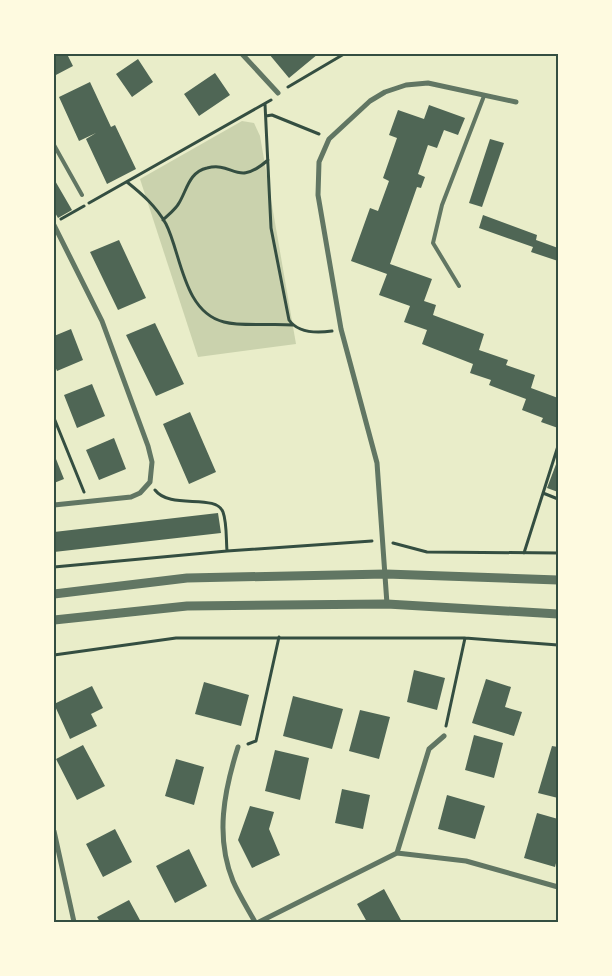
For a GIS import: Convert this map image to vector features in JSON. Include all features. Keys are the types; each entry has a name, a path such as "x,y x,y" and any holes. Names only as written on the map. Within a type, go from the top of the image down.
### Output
{"street":[{"path":"242,54 278,93"},
{"path":"387,604 377,463 342,329 318,195 319,162 329,139 370,101 386,92 406,85 428,83 516,102"},
{"path":"54,224 102,321 135,407 152,462 150,482 140,493 130,497 54,505"},
{"path":"54,594 187,578 386,574 558,580"},
{"path":"54,620 187,606 387,604 558,614"},
{"path":"397,853 429,749 444,736"},
{"path":"238,747 229,776 222,810 224,843 233,880 255,922"},
{"path":"54,831 74,922"},
{"path":"259,922 397,853 466,861 558,887"}],"lane":[{"path":"459,286 433,242 442,205 484,96"},
{"path":"54,145 82,195"}],"path":[{"path":"54,224 265,104 278,93 344,54"},
{"path":"265,104 271,228 289,320 292,325"},
{"path":"266,116 272,115 329,139"},
{"path":"163,220 179,204 186,184 197,173 206,168 219,167 243,174 254,172 268,160"},
{"path":"127,182 152,202 163,220 190,292 205,311 223,322 292,325 320,333"},
{"path":"54,418 88,502"},
{"path":"524,552 558,446"},
{"path":"150,482 159,494 173,501 211,503 219,506 223,512 227,551"},
{"path":"543,492 558,499"},
{"path":"54,567 227,551 383,540 427,552 558,553"},
{"path":"238,747 256,741 279,637"},
{"path":"54,655 176,638 465,638 558,645"},
{"path":"444,736 465,638"}],"green space":[{"path":"242,121 254,123 260,136 296,344 198,357 140,179"}],"building":[{"path":"54,54 67,54 73,66 54,76"},
{"path":"269,54 318,54 289,78"},
{"path":"138,59 153,82 132,97 116,74"},
{"path":"215,73 230,95 199,116 184,94"},
{"path":"90,82 111,127 115,125 136,169 107,184 86,139 96,133 79,141 59,97"},
{"path":"429,105 465,118 458,135 444,130 437,148 428,145 418,174 425,177 421,188 417,187 390,264 432,279 424,301 436,305 433,315 484,334 479,350 508,360 506,365 535,375 531,388 558,398 558,428 541,422 543,418 522,410 526,399 489,385 491,380 470,373 473,364 422,344 427,330 404,322 410,306 379,295 387,274 351,261 370,208 378,211 389,181 383,178 397,138 389,135 398,110 424,119"},
{"path":"490,139 504,143 482,207 469,203"},
{"path":"54,179 72,210 58,218 54,211"},
{"path":"483,215 537,235 536,240 558,248 558,261 531,252 533,247 479,228"},
{"path":"119,240 146,298 118,310 90,252"},
{"path":"155,323 184,384 156,396 126,335"},
{"path":"71,329 83,360 57,371 54,364 54,336"},
{"path":"92,384 105,416 77,428 64,395"},
{"path":"190,412 216,472 189,484 163,424"},
{"path":"114,438 126,469 99,480 86,450"},
{"path":"54,454 64,479 54,483"},
{"path":"558,459 558,492 547,488"},
{"path":"218,513 221,533 54,552 54,532"},
{"path":"414,670 445,678 437,710 407,702"},
{"path":"486,679 511,687 505,707 522,712 514,736 472,723"},
{"path":"204,682 249,695 241,726 195,714"},
{"path":"92,686 103,708 91,714 97,726 70,739 54,704"},
{"path":"293,696 343,709 332,749 283,736"},
{"path":"360,710 390,717 379,759 349,751"},
{"path":"474,735 503,743 494,778 465,770"},
{"path":"83,745 105,786 77,800 56,759"},
{"path":"552,746 558,747 558,798 538,793"},
{"path":"275,750 309,758 300,800 265,791"},
{"path":"176,759 204,767 194,805 165,796"},
{"path":"342,789 370,795 363,829 335,823"},
{"path":"447,795 485,806 475,839 438,829"},
{"path":"250,806 274,812 269,829 280,855 252,868 238,840"},
{"path":"537,813 558,819 558,855 555,867 524,858"},
{"path":"115,829 132,862 103,877 86,844"},
{"path":"189,849 207,886 175,903 156,866"},
{"path":"384,889 402,922 367,922 357,904"},
{"path":"129,900 141,922 100,922 97,917"}]}
